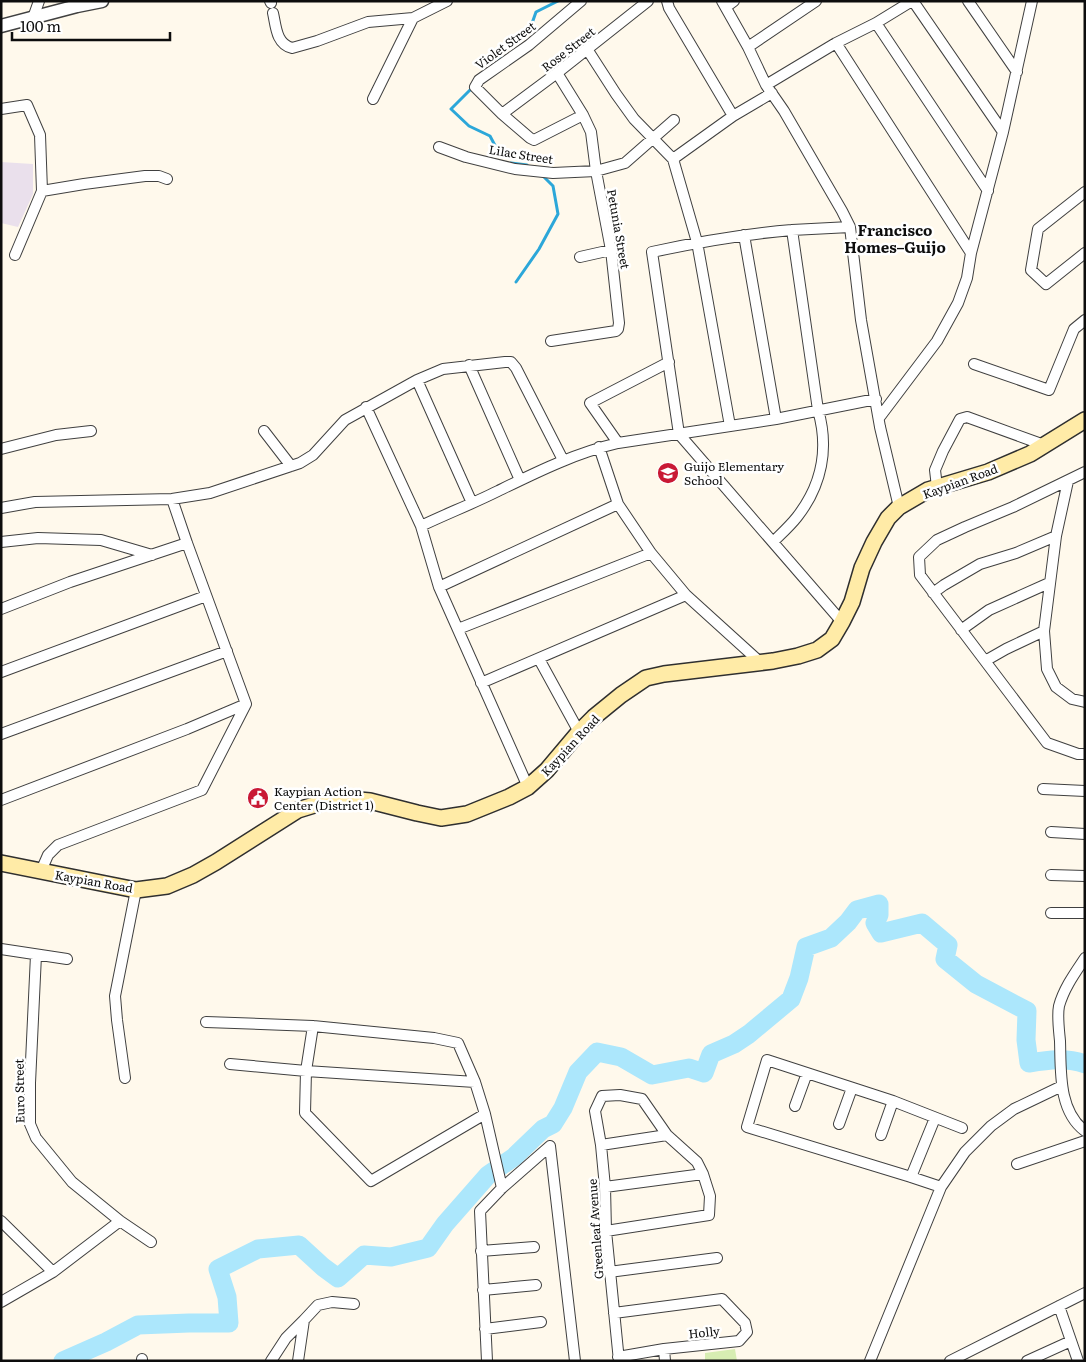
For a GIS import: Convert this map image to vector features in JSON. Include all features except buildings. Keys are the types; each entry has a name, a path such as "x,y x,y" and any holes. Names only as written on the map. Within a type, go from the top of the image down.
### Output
{"main road":[{"name":"Kaypian Road","path":"1,863 136,890 167,886 193,875 216,862 298,810 337,798 370,801 441,818 467,814 509,797 528,787 547,770 579,732 594,718 621,695 646,678 664,674 760,663 798,656 817,650 832,639 842,622 852,602 862,568 874,542 888,518 900,507 928,490 988,472 1030,454 1085,420"}],"street":[{"path":"33,18 39,1"},
{"path":"1,26 102,1"},
{"path":"271,6 280,41 288,48 292,48 368,22 413,18 447,1"},
{"name":"Violet Street","path":"502,114 476,89 479,80 529,45 581,1"},
{"path":"668,1 669,8 734,116"},
{"path":"748,47 816,1"},
{"path":"673,159 836,43 876,23 913,1 1003,132"},
{"path":"968,1 1017,72"},
{"path":"879,418 937,341 958,303 967,278 971,253 1003,132 1032,1"},
{"name":"Rose Street","path":"502,114 557,74 647,2"},
{"path":"728,3 769,89 784,111 850,227 861,320 879,418 900,507"},
{"path":"373,99 413,18"},
{"path":"876,23 988,191"},
{"path":"836,43 971,253"},
{"path":"587,50 634,119 673,159 697,242 730,426"},
{"name":"Petunia Street","path":"551,341 616,331 619,323 611,250 596,171 591,132 583,115 557,74"},
{"path":"1,109 27,105 40,135 42,191 15,255"},
{"path":"502,114 534,140 583,115"},
{"name":"Lilac Street","path":"439,147 466,158 515,169 553,173 596,171 625,163 674,120"},
{"path":"42,191 146,176 159,176 167,179"},
{"path":"1085,192 1038,229 1031,270 1046,284 1085,253"},
{"path":"842,622 679,434 652,252 697,242 744,236 792,230 850,227"},
{"path":"773,542 797,517 810,497 820,476 824,450 823,426 818,410 792,230"},
{"path":"744,236 776,419"},
{"path":"580,257 611,250"},
{"path":"974,364 1049,390 1074,328 1085,320"},
{"path":"1,508 35,502 172,499 210,493 300,464 313,455 345,420 366,407 417,380 443,369 468,365 511,362 516,368 563,460"},
{"path":"618,443 590,403 668,362"},
{"path":"468,365 520,480"},
{"path":"417,380 472,503"},
{"path":"421,526 563,460 599,447 776,419 876,399"},
{"path":"366,407 421,526 439,587 528,787"},
{"path":"937,488 935,470 960,419 964,417 1044,445"},
{"path":"264,430 291,466"},
{"path":"1,449 56,435 91,431"},
{"path":"599,447 618,504 651,553 686,595 760,663"},
{"path":"1085,472 1013,507 938,540 919,557 920,575 1046,743 1078,754 1085,754"},
{"path":"1068,481 1056,536 1044,631 1047,669 1056,686 1072,699 1085,702"},
{"path":"41,871 48,855 58,845 202,790 246,704 172,499"},
{"path":"439,587 618,504"},
{"path":"933,593 980,564 1016,553 1056,536"},
{"path":"1,542 38,538 101,540 152,555"},
{"path":"1,609 70,582 187,543"},
{"path":"458,629 651,553"},
{"path":"961,630 989,610 1049,583"},
{"path":"481,683 686,595"},
{"path":"1,672 206,596"},
{"path":"985,661 1006,648 1044,631"},
{"path":"1,734 227,651"},
{"path":"539,658 579,732"},
{"path":"1,800 187,729 246,704"},
{"path":"1043,789 1085,791"},
{"path":"1051,832 1085,834"},
{"path":"1051,875 1085,876"},
{"path":"125,1078 115,996 136,890"},
{"path":"1051,913 1085,913"},
{"path":"1,949 67,959"},
{"name":"Euro Street","path":"36,955 30,1124 36,1138 72,1182 120,1221 151,1242"},
{"path":"1085,958 1069,982 1059,1007 1062,1086 1067,1105 1076,1125 1085,1131"},
{"path":"206,1022 313,1026 458,1042 475,1082 485,1114 501,1184"},
{"path":"313,1026 306,1071 305,1113 371,1181 485,1114"},
{"path":"941,1187 747,1128 767,1060 893,1101 962,1128"},
{"path":"230,1064 475,1082"},
{"path":"796,1106 807,1073"},
{"path":"870,1361 941,1187 965,1152 991,1126 1014,1109 1062,1086"},
{"path":"839,1124 852,1088"},
{"name":"Greenleaf Avenue","path":"618,1359 609,1272 605,1187 601,1145 595,1111 602,1096 620,1095 642,1100 668,1134"},
{"path":"881,1136 893,1101"},
{"path":"911,1177 935,1118"},
{"path":"601,1145 668,1134 697,1162 710,1196 708,1215 606,1231"},
{"path":"1017,1164 1085,1141"},
{"path":"487,1361 480,1211 501,1184 550,1146 575,1361"},
{"path":"605,1187 703,1174"},
{"path":"1,1221 53,1272"},
{"path":"1,1302 53,1272 120,1221"},
{"path":"482,1251 534,1247"},
{"path":"609,1272 717,1258"},
{"path":"483,1290 536,1285"},
{"path":"950,1361 1085,1293"},
{"name":"Holly","path":"614,1314 722,1299 745,1322 747,1332 739,1341 664,1349 618,1359"},
{"path":"271,1361 286,1338 318,1305 332,1302 354,1304"},
{"path":"1059,1306 1078,1361"},
{"path":"298,1361 304,1320"},
{"path":"485,1328 541,1322"},
{"path":"1028,1360 1071,1341"},
{"path":"664,1349 665,1361"}],"shaded area":[{"path":"1,162 33,164 33,194 18,227 1,223"}],"green space":[{"path":"735,1349 737,1361 705,1361 705,1353"}],"waterway":[{"path":"498,62 506,45 530,29 536,12 558,1"},
{"path":"473,87 451,109 469,126 490,136 499,153"},
{"path":"511,163 527,165"},
{"path":"516,282 539,249 558,214 553,186 542,175"},
{"path":"63,1361 138,1325 229,1323 227,1297 218,1269 258,1249 299,1245 338,1278 364,1255 391,1257 428,1248 445,1224 488,1175 514,1157 543,1129 553,1124 563,1108 578,1072 597,1052 621,1057 652,1075 689,1068 704,1073 711,1054 734,1044 749,1034 791,999 799,978 806,947 831,938 848,922 857,910 879,904 879,915 875,923 881,933 922,923 948,945 945,959 976,984 1027,1011 1026,1040 1029,1063 1064,1060 1085,1064"}],"place":[{"name":"Guijo Elementary School","path":"668,473"},
{"name":"Kaypian Action Center (District 1)","path":"258,798"}],"district":[{"name":"Francisco Homes–Guijo","path":"895,238"}]}
